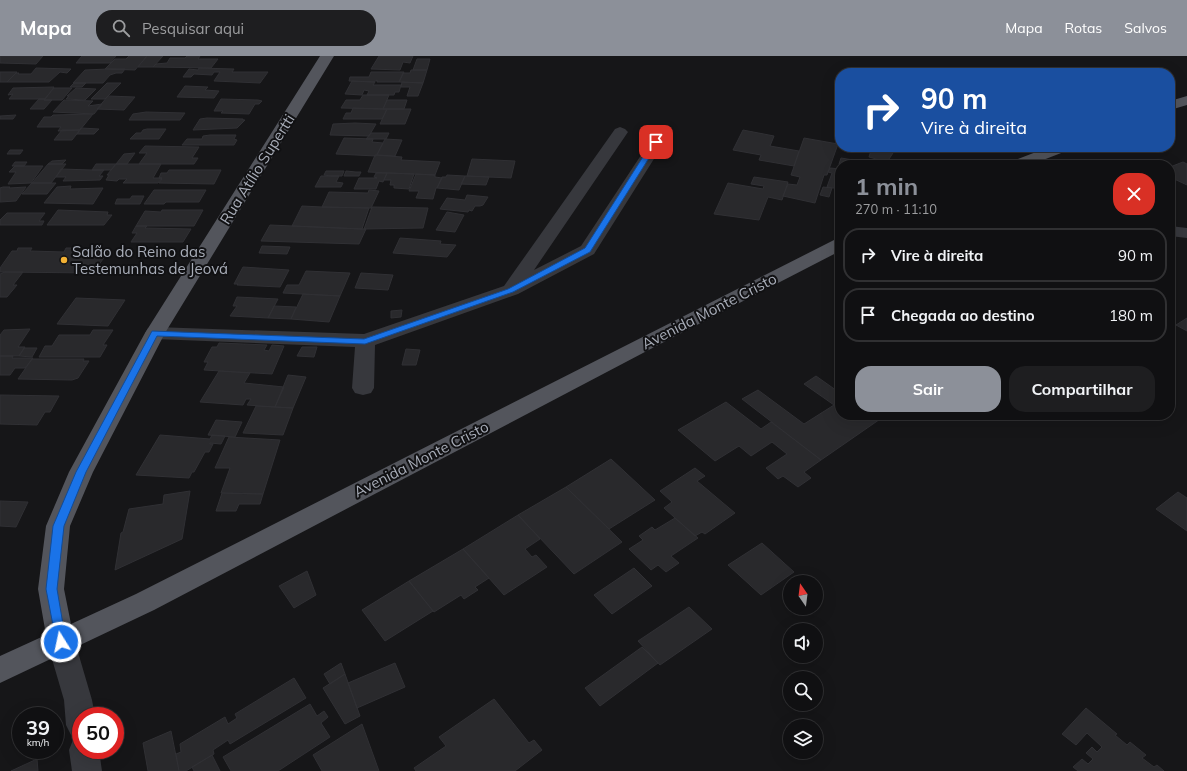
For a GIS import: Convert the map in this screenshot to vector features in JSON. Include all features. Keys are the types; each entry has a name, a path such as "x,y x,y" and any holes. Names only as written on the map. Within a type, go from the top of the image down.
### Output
{"main road":[{"name":"Rua Atílio Supertti","path":"61,642 51,589 58,526 81,472 155,333 327,56"},
{"path":"1175,104 1187,100"},
{"path":"1029,160 1050,152"},
{"name":"Avenida Monte Cristo","path":"0,670 145,602 641,345 835,247"}],"street":[{"path":"511,290 620,132"},
{"path":"155,333 365,341 511,290 588,250 656,142"},
{"path":"1175,232 1187,233"},
{"path":"363,388 365,341"},
{"name":"Rua Atílio Supertti","path":"61,642 79,707"},
{"path":"85,759 87,771"}],"building":[{"path":"0,56 43,56 36,64 0,63"},
{"path":"82,56 116,56 110,63 76,63"},
{"path":"129,56 147,56 135,70 105,69 115,59 126,59"},
{"path":"147,56 163,56 153,67 138,67"},
{"path":"187,56 200,56 198,59 218,59 211,68 153,67 156,64 167,63 170,58 185,58"},
{"path":"379,56 413,56 410,63 403,62 400,70 371,69"},
{"path":"417,59 430,59 427,70 413,70"},
{"path":"36,68 71,69 67,73 60,72 49,82 7,82 16,73 31,74"},
{"path":"199,68 234,69 232,72 268,72 260,83 214,81 220,72 214,72 212,75 194,74 191,77 183,77 189,69 198,70"},
{"path":"125,69 122,73 110,75 103,83 73,83 85,70"},
{"path":"411,70 427,70 423,83 399,82 403,73 410,73"},
{"path":"0,72 17,72 7,82 0,82"},
{"path":"371,72 404,72 399,82 377,82 377,80 374,82 349,81 350,77 369,77"},
{"path":"352,81 375,82 373,85 401,85 399,92 395,92 394,95 367,95 369,91 364,90 362,95 345,94"},
{"path":"402,82 423,83 418,96 407,96 410,87 401,87"},
{"path":"74,83 86,83 82,87 70,87"},
{"path":"107,83 121,83 105,99 91,99"},
{"path":"185,86 208,87 205,90 219,91 214,98 177,97"},
{"path":"54,87 45,99 9,99 13,94 8,95 13,88"},
{"path":"54,88 72,88 62,100 44,100"},
{"path":"76,88 96,89 85,100 66,99 69,96 67,96"},
{"path":"363,95 389,95 383,109 341,108 346,100 360,100"},
{"path":"108,96 135,97 124,110 97,109"},
{"path":"39,99 52,100 44,109 30,109"},
{"path":"221,99 262,101 259,104 255,104 249,114 221,113 223,111 214,111"},
{"path":"64,100 93,101 88,106 102,104 94,114 53,112"},
{"path":"387,100 407,100 404,109 383,109"},
{"path":"353,108 387,109 382,119 343,119 346,113 351,113"},
{"path":"387,109 411,109 405,124 380,124"},
{"path":"146,112 185,113 180,120 129,120 133,114"},
{"path":"93,114 80,130 58,131 61,127 37,127 44,117 51,117 53,115"},
{"path":"16,115 13,119 0,119 0,116"},
{"path":"200,119 245,120 237,128 193,130"},
{"path":"333,124 376,124 369,136 330,135"},
{"path":"81,128 99,129 94,134 77,134"},
{"path":"166,129 159,139 130,139 136,133 141,133 143,130"},
{"path":"62,130 80,130 72,140 54,140"},
{"path":"743,130 774,136 770,146 799,151 794,166 759,160 761,155 733,150"},
{"path":"371,133 389,133 386,139 366,139"},
{"path":"236,135 234,139 237,140 234,145 182,145 187,139 202,139 203,136"},
{"path":"344,138 373,139 372,142 383,143 376,156 336,154"},
{"path":"804,138 835,143 835,152 827,175 824,175 815,203 783,196 788,184 797,185 800,177 791,175"},
{"path":"385,139 402,140 395,156 377,155"},
{"path":"145,146 199,147 192,158 198,158 194,164 139,164 147,153 139,153"},
{"path":"10,150 23,150 20,154 7,154"},
{"path":"870,152 894,152 888,160 880,160 869,157"},
{"path":"135,153 127,164 116,164 124,154"},
{"path":"375,155 402,157 401,160 440,162 435,175 368,172"},
{"path":"841,158 853,160 840,160"},
{"path":"472,159 515,161 511,178 467,176"},
{"path":"66,160 62,164 48,164 52,161"},
{"path":"15,162 27,162 24,166 12,166"},
{"path":"1183,162 1187,164 1187,185 1175,179 1175,165"},
{"path":"48,164 66,164 51,183 32,183"},
{"path":"96,164 116,164 111,170 92,170"},
{"path":"116,164 161,164 153,178 162,178 158,183 123,183 127,179 119,179 117,181 106,180 109,175 107,175"},
{"path":"15,166 43,166 31,183 8,184 16,172 9,172"},
{"path":"830,168 835,168 835,188 827,187 832,173 828,172"},
{"path":"61,169 104,170 99,176 103,176 100,180 63,181 66,177 56,177"},
{"path":"169,170 221,170 214,184 159,183 162,179 159,178 161,173 167,173"},
{"path":"326,171 344,171 342,176 331,176 324,175"},
{"path":"346,171 361,172 359,176 344,176"},
{"path":"376,173 387,173 383,182 379,181 376,189 354,189 359,178 377,178 374,177"},
{"path":"387,173 414,174 409,189 394,188 394,185 390,185 391,180 384,180"},
{"path":"416,174 435,175 435,177 442,178 436,188 433,199 416,198 419,191 409,191"},
{"path":"447,175 465,176 459,190 437,188 442,177 446,177"},
{"path":"321,176 339,176 336,182 343,183 341,187 315,187"},
{"path":"465,176 489,177 486,185 461,184"},
{"path":"754,177 788,182 782,200 768,197 759,220 714,214 728,183 763,189 764,186 751,184"},
{"path":"32,183 56,183 47,194 22,194"},
{"path":"71,186 70,189 103,188 93,204 44,203 57,187"},
{"path":"26,187 16,201 0,202 0,188"},
{"path":"823,187 832,188 829,197 820,195"},
{"path":"154,190 206,190 199,202 144,204"},
{"path":"369,190 379,191 371,208 322,207 329,192 368,193"},
{"path":"467,195 488,197 483,205 475,206 472,211 469,210 468,212 440,209 447,198 465,200"},
{"path":"132,196 144,196 140,204 115,204 117,199 130,199"},
{"path":"302,206 369,208 362,229 292,226"},
{"path":"372,207 428,208 423,228 364,229"},
{"path":"58,210 108,212 107,215 112,215 104,225 47,225"},
{"path":"162,210 203,210 194,226 136,226 145,211 161,212"},
{"path":"447,212 464,215 455,232 436,230"},
{"path":"7,213 45,213 39,221 44,221 42,225 0,225 0,220"},
{"path":"270,225 366,229 359,244 261,241"},
{"path":"136,226 147,226 145,228 191,229 183,242 131,242 137,233 132,233"},
{"path":"400,238 441,241 440,244 456,245 447,257 393,253"},
{"path":"262,246 290,247 287,254 259,253"},
{"path":"18,248 32,248 30,251 64,252 66,248 81,248 79,251 108,252 93,273 0,272 0,268 12,251 17,251"},
{"path":"243,267 289,270 280,287 234,284"},
{"path":"306,271 350,273 340,296 283,293 287,285 299,285"},
{"path":"5,272 23,272 13,285 17,285 7,297 0,297 0,274"},
{"path":"361,273 393,275 388,290 355,288"},
{"path":"303,294 340,296 329,322 291,319"},
{"path":"237,297 278,299 268,318 230,316 237,306 233,306"},
{"path":"76,298 125,300 108,326 57,324"},
{"path":"274,306 296,307 291,319 268,318"},
{"path":"402,310 401,317 391,318 391,311"},
{"path":"1187,318 1187,331 1176,325"},
{"path":"30,329 18,347 25,347 19,356 0,356 0,335 4,330"},
{"path":"93,330 113,330 103,345 107,345 100,357 39,357 45,346 52,346 59,335 90,335"},
{"path":"219,343 267,345 264,350 269,351 272,345 284,346 272,374 204,370 208,362 204,362 212,347 217,347"},
{"path":"302,347 317,347 314,357 297,356"},
{"path":"24,348 37,348 32,357 19,356"},
{"path":"406,349 420,350 416,365 402,365"},
{"path":"0,356 13,356 12,358 33,358 25,368 15,368 10,375 0,375"},
{"path":"32,359 84,359 83,361 89,361 78,378 72,380 18,379"},
{"path":"219,371 250,373 244,383 284,387 275,407 247,405 251,399 246,399 243,405 200,402"},
{"path":"288,375 306,377 293,408 275,407"},
{"path":"816,376 835,389 835,420 879,420 821,460 742,399 758,390 804,424 834,405 804,384"},
{"path":"0,395 59,396 50,412 45,412 37,425 0,424"},
{"path":"726,402 761,429 771,422 821,460 804,472 811,478 798,487 783,476 778,479 766,468 787,454 772,442 751,456 739,446 715,461 678,430"},
{"path":"256,406 293,408 283,435 243,433"},
{"path":"216,420 242,422 235,437 208,435"},
{"path":"160,435 210,439 212,435 225,436 221,444 210,443 213,444 209,452 205,452 189,478 136,475"},
{"path":"229,437 280,440 263,494 221,493 230,468 215,468"},
{"path":"611,459 655,500 609,529 566,487"},
{"path":"695,468 705,476 697,481 735,513 705,534 702,532 695,536 664,508 672,502 660,491"},
{"path":"566,487 622,542 574,574 518,515"},
{"path":"190,491 182,539 115,570 121,533 123,532 129,509 163,504 164,495"},
{"path":"1178,492 1187,498 1187,531 1156,509"},
{"path":"222,493 263,494 260,504 239,504 236,511 216,511"},
{"path":"0,501 28,502 16,527 0,526"},
{"path":"518,515 540,539 525,549 532,557 536,555 547,567 504,595 463,549"},
{"path":"675,518 698,538 671,556 679,563 666,572 658,565 651,570 629,549 643,540 639,536 652,527 655,530"},
{"path":"762,543 794,572 790,575 783,575 783,580 761,595 728,565"},
{"path":"463,549 489,578 475,587 478,590 464,599 461,595 434,612 409,581"},
{"path":"634,568 652,586 612,614 594,595"},
{"path":"307,571 316,595 294,608 279,586"},
{"path":"409,581 433,611 385,641 362,610"},
{"path":"689,607 712,629 660,665 638,641"},
{"path":"642,647 658,663 600,706 585,688"},
{"path":"341,663 345,674 330,684 324,674"},
{"path":"395,663 405,687 357,708 348,683"},
{"path":"345,674 360,716 345,724 323,688"},
{"path":"294,678 306,698 230,744 228,740 213,750 214,754 186,771 179,771 176,754 181,752 180,744 225,717 228,724 237,718 235,714"},
{"path":"494,699 529,743 534,740 542,750 515,771 416,771 414,768 446,746 439,737"},
{"path":"310,704 317,716 324,711 328,717 321,723 330,737 278,771 231,771 223,757"},
{"path":"1086,708 1117,734 1115,735 1127,745 1130,742 1146,755 1142,758 1154,767 1157,765 1164,771 1078,771 1073,767 1082,759 1088,764 1093,759 1086,753 1092,747 1097,752 1102,747 1087,733 1076,745 1062,734"},
{"path":"362,724 379,771 322,771 313,755"},
{"path":"171,731 179,771 148,771 143,743"},
{"path":"212,755 220,771 194,771 192,767"},
{"path":"37,759 38,771 11,771"}],"place":[{"name":"Salão do Reino das Testemunhas de Jeová","path":"64,260"}],"route":[{"path":"61,642 51,589 58,526 81,472 155,333 365,341 511,290 588,250 656,142"}]}
